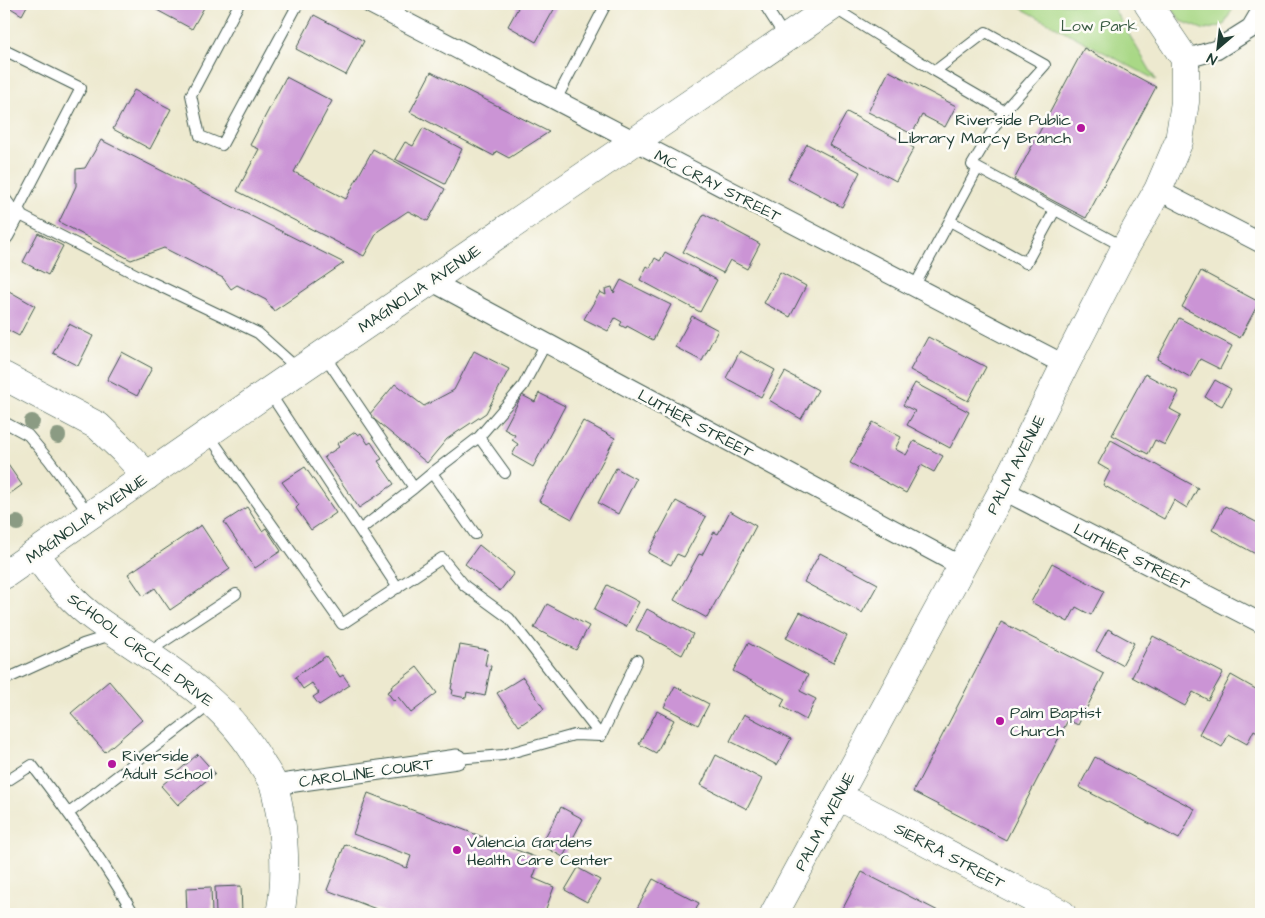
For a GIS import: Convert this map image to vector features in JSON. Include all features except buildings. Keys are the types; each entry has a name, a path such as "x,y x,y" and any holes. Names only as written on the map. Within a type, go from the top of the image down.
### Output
{"street":[{"name":"MC CRAY STREET","path":"371,4 1065,365"},
{"path":"1148,4 1185,59 1216,50 1256,30 1261,11"},
{"name":"MAGNOLIA AVENUE","path":"4,575 269,391 834,5"},
{"name":"PALM AVENUE","path":"774,914 1003,490 1125,248 1158,190 1179,141 1185,102 1185,59"},
{"path":"1158,190 1261,243"},
{"path":"4,235 16,213"},
{"name":"LUTHER STREET","path":"431,280 961,566"},
{"path":"4,376 98,426 147,476"},
{"name":"LUTHER STREET","path":"1003,490 1261,623"},
{"name":"SCHOOL CIRCLE DRIVE","path":"36,554 49,573 70,596 97,620 174,671 214,702 254,749 274,785 284,847 284,878 280,914"},
{"name":"CAROLINE COURT","path":"274,785 458,759"},
{"name":"SIERRA STREET","path":"838,796 1062,914"}],"lane":[{"path":"239,4 191,95 200,136 222,145 298,4"},
{"path":"556,100 606,4"},
{"path":"764,4 786,38"},
{"path":"834,5 935,71 1004,111"},
{"path":"935,71 986,32 1046,65 1004,111 972,165 1125,248"},
{"path":"4,50 81,88 16,213"},
{"path":"914,287 978,168"},
{"path":"4,198 16,213 258,333 300,370"},
{"path":"950,221 1026,262 1055,210"},
{"path":"361,529 479,437 523,386 546,343"},
{"path":"323,354 414,488"},
{"path":"269,391 398,588"},
{"path":"4,422 28,435 90,515"},
{"path":"208,434 342,624 442,558 465,586 509,618 601,736"},
{"path":"479,437 505,473"},
{"path":"432,473 475,534"},
{"path":"148,653 236,594"},
{"path":"4,680 83,644 118,633"},
{"path":"601,736 637,660"},
{"path":"69,813 214,702"},
{"path":"458,759 503,755 574,735 601,736"},
{"path":"4,784 32,765 69,813 118,886 134,914"}],"green space":[{"name":"Low Park","path":"1013,4 1111,4 1156,80"},
{"name":"Low Park","path":"1169,4 1235,4 1224,25 1205,30 1181,21"}],"place":[{"name":"Riverside Public Library Marcy Branch","path":"1081,128"},
{"name":"Palm Baptist Church","path":"1000,721"},
{"name":"Riverside Adult School","path":"112,764"},
{"name":"Valencia Gardens Health Care Center","path":"457,850"}]}
